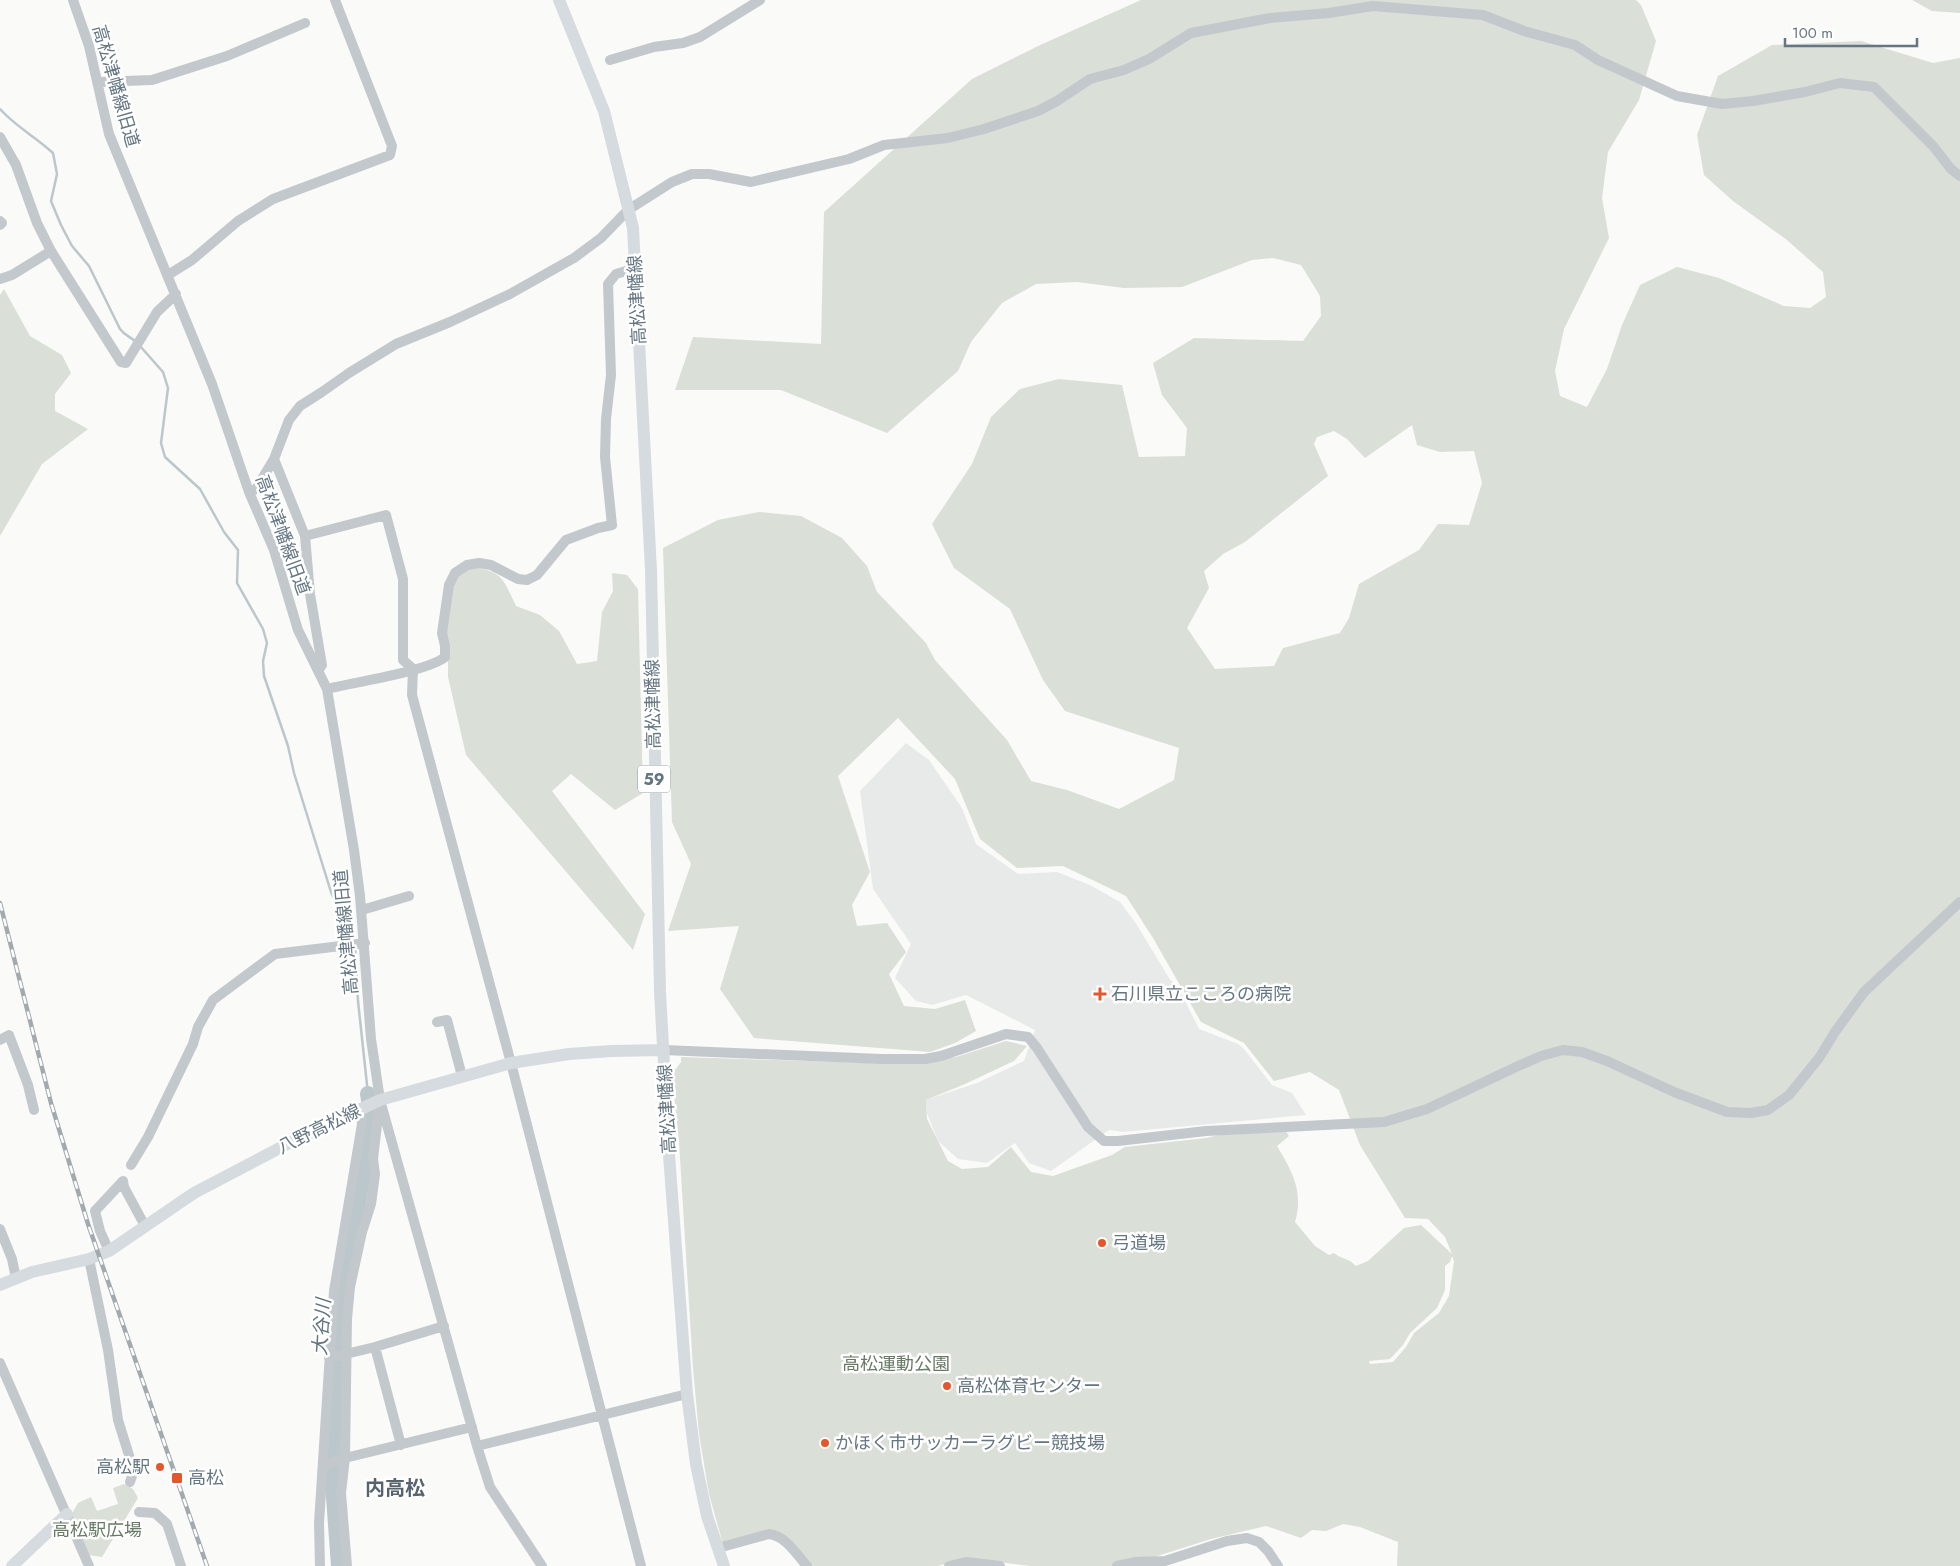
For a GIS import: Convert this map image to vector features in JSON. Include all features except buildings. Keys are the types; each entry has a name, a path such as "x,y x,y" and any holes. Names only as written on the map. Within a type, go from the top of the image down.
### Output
{"main road":[{"name":"高松津幡線","path":"559,0 604,111 633,228 640,396 651,570 659,973 669,1155 687,1394 696,1464 708,1516 724,1566"},
{"name":"八野高松線","path":"0,1284 32,1272 89,1259 109,1251 194,1193 295,1140 370,1104 511,1063 569,1054 664,1050"},
{"path":"12,1566 67,1514"}],"street":[{"name":"高松津幡線旧道","path":"73,0 89,46 109,134 215,392 249,492 274,550 298,630 327,689 362,910 362,944 372,1039 370,1104"},
{"path":"168,275 192,260 238,221 273,199 390,155 392,146 335,0"},
{"path":"610,60 654,47 683,43 700,37 760,0"},
{"path":"249,492 256,489 274,459 289,420 300,406 396,344 450,322 510,294 574,258 601,238 628,210 672,182 692,174 709,174 751,182 849,159 884,145 948,138 984,129 1038,111 1090,80 1124,70 1149,59 1190,33 1270,18 1330,13 1372,6 1483,15 1524,31 1575,45 1598,60 1677,96 1722,104 1805,92 1840,83 1874,87 1934,146 1960,176"},
{"path":"98,82 152,80 227,56 305,23"},
{"path":"0,137 16,165 37,223 51,250 121,362 126,363 156,312 176,294"},
{"path":"0,279 12,275 51,250"},
{"path":"327,689 440,662 445,657 442,633 449,585 455,573 467,564 479,563 490,565 518,579 527,580 537,575 566,540 612,525 605,457 606,419 611,375 608,284 616,274 636,268"},
{"path":"274,459 305,536 310,594 322,665 318,671"},
{"path":"305,536 386,514 403,579 403,660 413,669"},
{"path":"413,669 412,695 511,1063 641,1566"},
{"path":"362,910 409,896"},
{"path":"664,1050 881,1059 925,1059 941,1056 1006,1034 1020,1035 1028,1037 1037,1048 1088,1127 1104,1140 1118,1141 1206,1131 1384,1122 1427,1110 1516,1067 1541,1056 1563,1050 1582,1052 1607,1061 1696,1102 1728,1112 1751,1113 1768,1110 1789,1095 1818,1058 1864,992 1960,902"},
{"path":"131,1165 148,1137 193,1044 198,1027 213,1000 276,954 362,944"},
{"path":"437,1022 447,1020 462,1076"},
{"path":"0,1040 9,1035 34,1110"},
{"path":"370,1104 444,1326 490,1487 542,1566"},
{"path":"347,1566 341,1493 345,1354 350,1287 362,1232 371,1204 375,1174 370,1104"},
{"path":"320,1566 319,1522 326,1464 334,1291 362,1124 370,1104"},
{"path":"109,1251 100,1231 95,1210 123,1181 124,1187 145,1226"},
{"path":"0,1229 12,1259 16,1278"},
{"path":"89,1259 108,1350 118,1420 132,1464 133,1473 130,1482"},
{"path":"331,1357 375,1347 444,1326"},
{"path":"375,1347 401,1445"},
{"path":"0,1363 89,1566"},
{"path":"477,1446 687,1394"},
{"path":"326,1464 472,1427"},
{"path":"140,1512 155,1513 167,1524 182,1566"},
{"path":"718,1548 769,1534 775,1535 783,1539 807,1566"},
{"path":"1117,1566 1136,1562 1165,1561 1227,1541 1246,1538 1259,1542 1268,1550 1278,1566"},
{"path":"949,1566 966,1562 1000,1566"}],"shaded area":[{"path":"906,743 929,760 962,808 976,844 1018,874 1057,872 1090,885 1120,902 1137,925 1169,978 1180,991 1199,1029 1238,1044 1272,1085 1292,1093 1306,1115 1123,1132 1109,1130 1051,1171 1029,1163 1015,1143 987,1163 958,1159 938,1141 927,1113 926,1100 977,1083 1024,1061 1035,1030 966,995 932,1005 916,1001 895,978 911,944 873,889 860,791"}],"green space":[{"name":"高松運動公園","path":"1141,0 1636,0 1641,5 1656,41 1639,100 1608,152 1602,198 1609,238 1564,329 1555,371 1560,396 1587,407 1607,369 1622,325 1640,285 1677,267 1719,278 1784,306 1810,308 1826,297 1823,272 1787,240 1733,201 1704,175 1697,135 1718,76 1772,45 1861,41 1933,63 1960,58 1960,1566 1397,1566 1398,1542 1360,1527 1343,1524 1326,1531 1312,1530 1301,1538 1266,1526 1211,1539 1126,1566 1031,1566 966,1558 938,1566 810,1566 782,1534 723,1544 709,1494 699,1434 693,1368 679,1142 672,1074 681,1062 681,1057 899,1064 956,1057 1006,1041 1027,1046 1014,1061 926,1100 927,1119 948,1161 962,1169 988,1167 1011,1147 1031,1172 1053,1176 1112,1155 1125,1147 1206,1138 1223,1134 1286,1131 1289,1136 1277,1146 1295,1182 1298,1201 1295,1222 1315,1246 1329,1255 1334,1253 1356,1266 1368,1261 1404,1228 1421,1225 1452,1254 1445,1237 1428,1219 1405,1218 1360,1145 1339,1090 1310,1072 1274,1081 1244,1043 1201,1022 1153,938 1126,896 1063,866 1017,868 980,839 955,779 898,718 838,776 870,872 852,905 857,926 887,923 906,952 889,974 904,1006 935,1009 965,1000 976,1031 955,1043 930,1052 754,1038 720,989 739,926 668,931 691,864 672,822 663,548 718,520 759,512 801,516 842,538 867,566 877,592 926,643 935,660 1007,740 1031,781 1067,790 1119,809 1174,780 1179,748 1065,711 1043,680 1010,609 954,568 932,524 972,464 991,417 1020,389 1059,379 1122,385 1139,457 1185,456 1187,428 1162,395 1153,363 1194,338 1303,341 1321,316 1320,296 1301,265 1273,258 1252,260 1182,287 1124,288 1077,282 1036,284 1002,303 971,342 958,371 887,433 781,390 675,390 693,337 821,344 824,212 972,79 1038,46","holes":["1412,425 1417,445 1440,452 1474,451 1482,483 1469,525 1438,524 1419,550 1359,584 1349,618 1340,633 1283,648 1274,666 1215,669 1187,628 1209,588 1204,571 1223,554 1245,542 1328,476 1314,444 1317,437 1334,431 1347,439 1365,458","1452,1256 1454,1261 1449,1296 1439,1313 1414,1333 1406,1347 1393,1362 1370,1364 1369,1361 1390,1359 1403,1345 1410,1333 1437,1308 1445,1290 1445,1266 1450,1262"]},
{"path":"1912,0 1960,0 1960,13 1932,11"},
{"path":"4,289 30,336 62,355 71,373 55,394 55,411 88,429 42,464 0,536 0,295"},
{"path":"471,567 496,574 501,578 516,606 540,615 559,631 577,664 597,661 602,612 613,591 612,573 627,575 638,589 643,793 615,810 571,774 552,791 645,914 633,950 466,755 448,677 448,647 444,625 450,591 459,575"},
{"name":"高松駅広場","path":"124,1484 133,1489 138,1498 102,1557 88,1555 70,1517 78,1503 91,1497 97,1511 118,1504 113,1488"}],"waterway":[{"path":"0,109 53,153 57,174 51,201 61,225 72,246 89,266 120,329 136,342"},
{"path":"140,346 163,372 168,388 161,443 165,457 200,489 224,532 238,550 237,583 263,629 267,643 263,661 264,676 288,746 294,773 331,892 336,903 350,917 354,941"},
{"path":"355,946 358,1001 368,1094"},
{"name":"大谷川","path":"339,1566 333,1483 341,1307 372,1118 368,1094"}],"railway":[{"path":"0,903 51,1103 88,1224 207,1566"}],"place":[{"name":"石川県立こころの病院","path":"1100,994"},
{"name":"弓道場","path":"1102,1243"},
{"name":"高松体育センター","path":"947,1386"},
{"name":"かほく市サッカーラグビー競技場","path":"825,1443"},
{"name":"高松駅","path":"160,1467"},
{"name":"高松","path":"177,1478"}],"district":[{"name":"内高松","path":"395,1488"}]}
